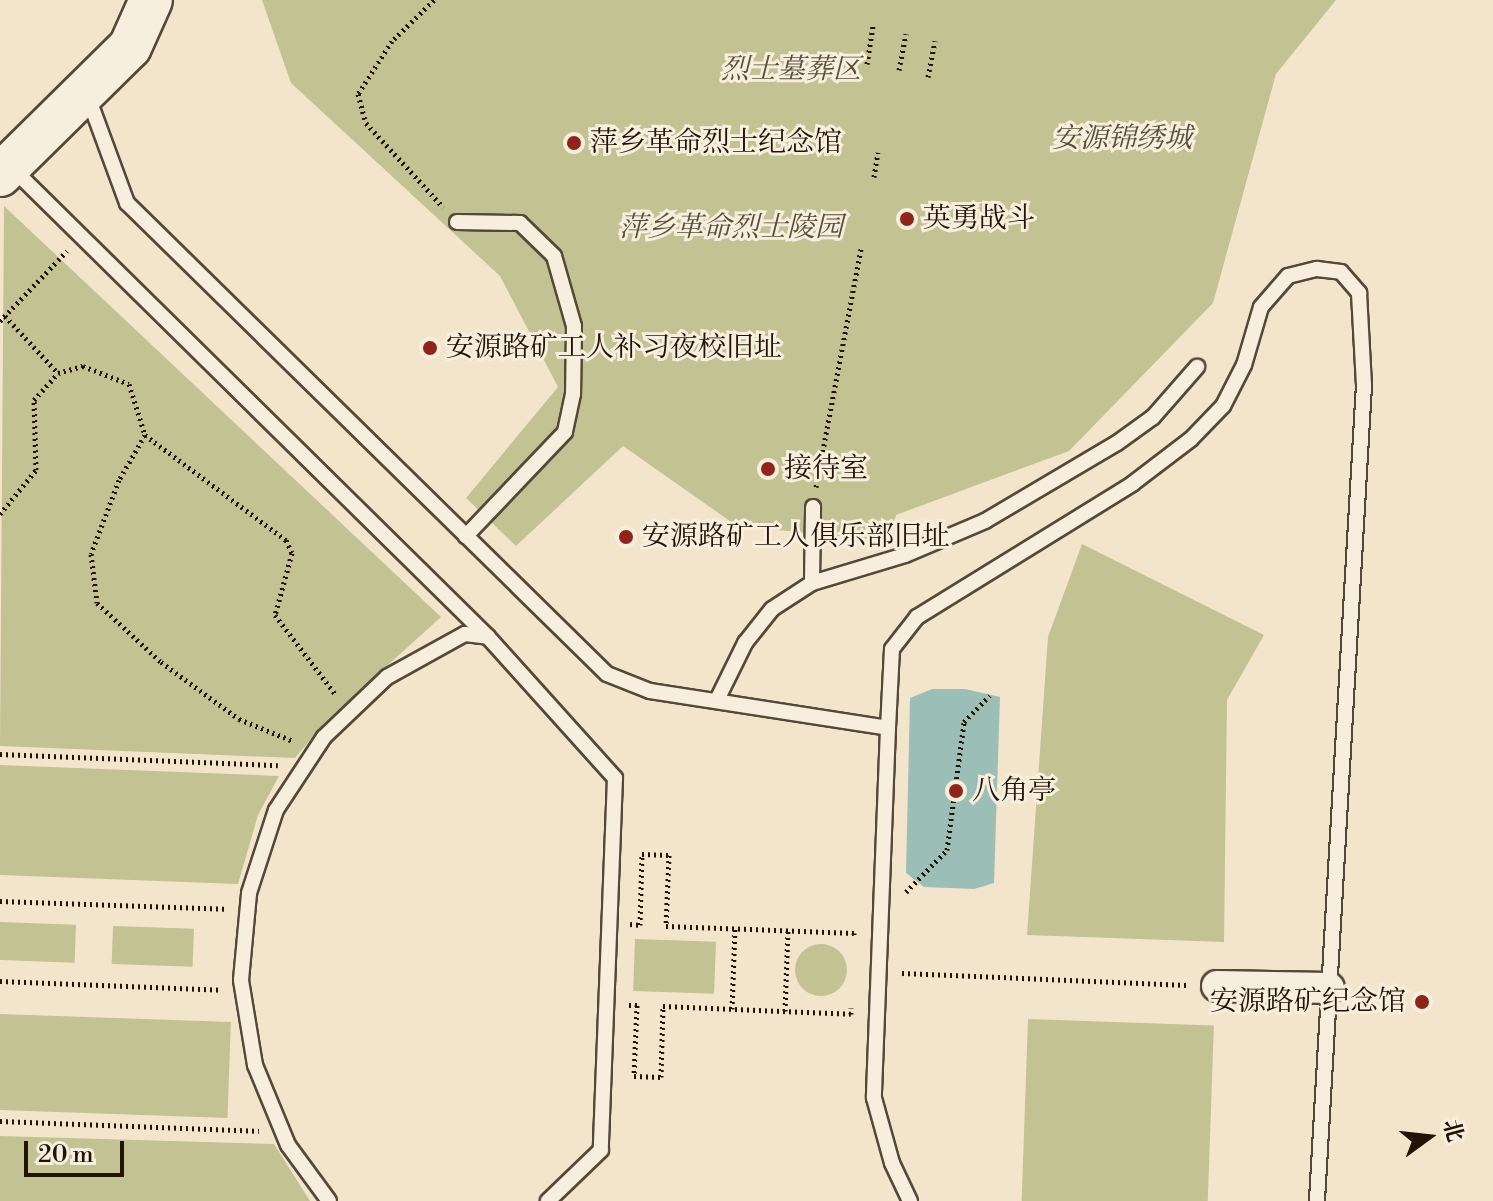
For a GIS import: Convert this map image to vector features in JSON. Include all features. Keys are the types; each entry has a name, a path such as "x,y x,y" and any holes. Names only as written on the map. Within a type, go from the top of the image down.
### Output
{"street":[{"path":"5,170 130,47 151,0"},
{"path":"1217,986 1329,988"}],"lane":[{"path":"85,89 127,203 607,674 650,691 888,728"},
{"path":"5,170 81,236 488,637 615,778 601,1150 548,1201"},
{"path":"457,222 520,223 554,256 574,326 573,394 565,432 466,536"},
{"path":"910,1201 892,1163 874,1098 892,649 917,617 1132,484 1191,439 1223,406 1244,365 1261,307 1288,276 1317,269 1341,272 1359,293 1364,385 1317,1201"},
{"path":"717,700 745,643 772,609 812,583 905,555 985,521 1117,443 1153,417 1197,367"},
{"path":"812,583 813,507"},
{"path":"329,1201 282,1132 255,1065 242,991 246,910 260,851 302,766 348,710 424,653 465,634 488,637"}],"path":[{"path":"434,0 392,41 358,94 366,123 457,222"},
{"path":"867,64 873,26"},
{"path":"899,70 906,34"},
{"path":"928,77 935,41"},
{"path":"874,177 878,152"},
{"path":"0,321 81,236"},
{"path":"813,507 861,248"},
{"path":"5,316 58,373"},
{"path":"0,514 36,470 34,400 58,373 83,366 129,384 145,435 286,540 292,553 275,615 348,710"},
{"path":"145,435 119,480 91,554 97,603 150,653 239,719 317,745"},
{"path":"882,920 947,850 964,722 990,695"},
{"path":"0,754 302,766"},
{"path":"641,903 642,854 669,855 666,926 854,933 853,946"},
{"path":"0,901 246,910"},
{"path":"732,1009 735,929"},
{"path":"785,1011 788,931"},
{"path":"913,974 1217,986"},
{"path":"0,981 242,991"},
{"path":"636,1027 634,1076 661,1077 663,1006 851,1014 851,1000"},
{"path":"0,1121 282,1132"}],"green space":[{"name":"萍乡革命烈士陵园","path":"262,0 1336,0 1276,74 1213,303 1069,451 896,515 890,541 737,526 623,446 516,546 466,498 558,387 500,276 291,83"},
{"path":"4,206 441,617 325,722 295,758 0,746"},
{"path":"1082,544 1264,635 1227,700 1224,942 1027,935 1048,637"},
{"path":"0,765 279,776 258,815 238,884 0,875"},
{"path":"0,922 76,925 75,963 0,960"},
{"path":"113,926 194,929 193,967 112,964"},
{"path":"635,939 716,942 714,994 633,991"},
{"path":"821,944 839,952 847,970 839,988 821,996 803,988 795,970 803,952"},
{"path":"0,1014 231,1022 228,1118 0,1110"},
{"path":"1028,1019 1214,1025 1208,1201 1022,1201"},
{"path":"0,1136 274,1144 310,1201 0,1201"}],"water":[{"path":"932,689 965,689 1000,697 994,883 974,889 924,887 906,873 910,698"}],"place":[{"name":"萍乡革命烈士纪念馆","path":"574,143"},
{"name":"英勇战斗","path":"907,219"},
{"name":"安源路矿工人补习夜校旧址","path":"430,348"},
{"name":"接待室","path":"768,469"},
{"name":"安源路矿工人俱乐部旧址","path":"626,537"},
{"name":"八角亭","path":"956,791"},
{"name":"安源路矿纪念馆","path":"1422,1002"}],"park label":[{"name":"烈士墓葬区","path":"791,70"},
{"name":"安源锦绣城","path":"1122,139"}]}
